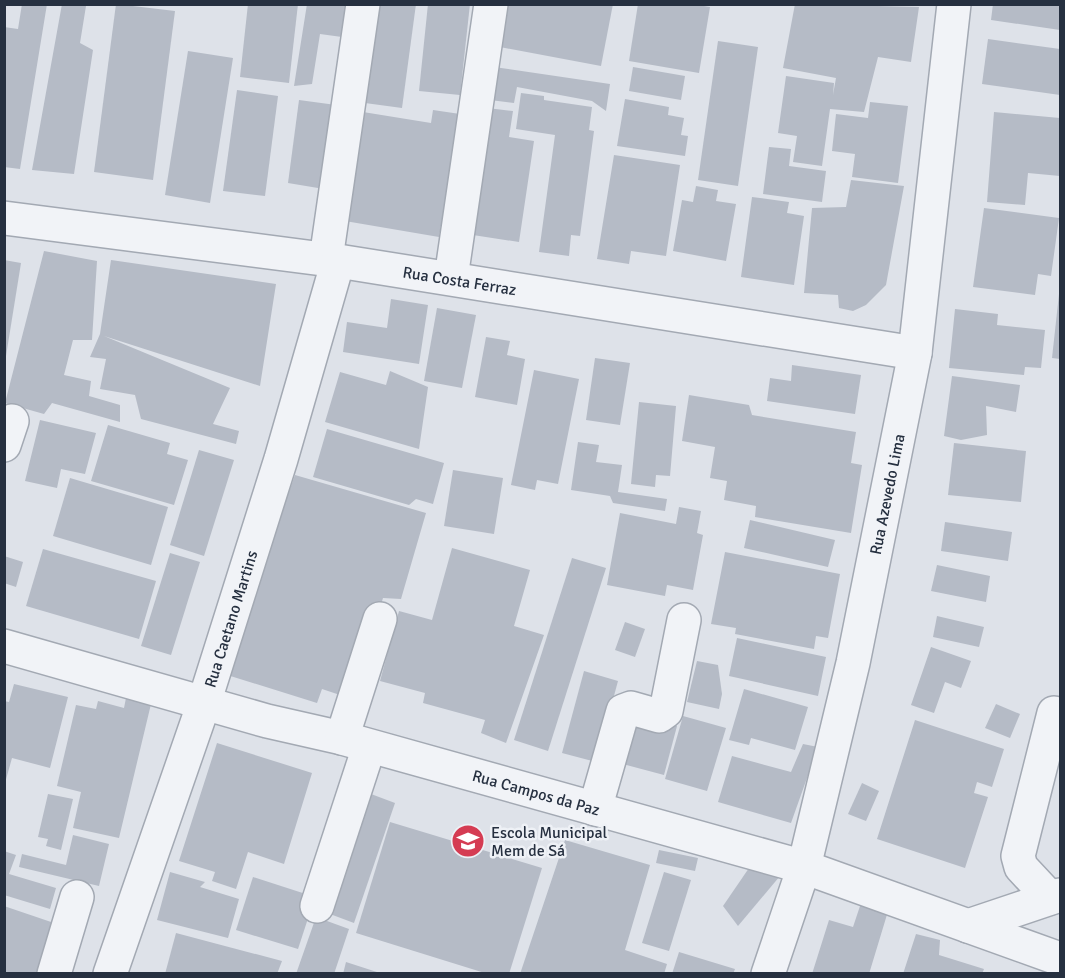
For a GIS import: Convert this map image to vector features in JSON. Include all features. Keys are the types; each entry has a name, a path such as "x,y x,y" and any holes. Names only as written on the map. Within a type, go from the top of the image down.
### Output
{"street":[{"name":"Rua Caetano Martins","path":"110,974 204,703 281,459 332,260 363,4"},
{"path":"451,279 491,4"},
{"name":"Rua Azevedo Lima","path":"768,974 804,867 853,663 915,352 954,4"},
{"name":"Rua Costa Ferraz","path":"4,218 332,260 915,352"},
{"path":"317,906 355,743 380,619"},
{"path":"595,808 623,711 631,708 659,716 666,711 684,620"},
{"name":"Rua Campos da Paz","path":"4,646 804,867 1060,959"},
{"path":"1054,713 1018,856 1021,867 1055,896"},
{"path":"968,926 1055,896"},
{"path":"54,974 77,897"}],"building":[{"path":"22,4 47,4 20,169 4,167 4,27 18,29"},
{"path":"62,4 86,6 80,43 93,50 74,174 32,170"},
{"path":"116,4 175,11 153,180 94,172"},
{"path":"248,4 298,4 289,83 240,77"},
{"path":"307,4 348,4 342,37 320,34 312,84 294,86"},
{"path":"379,4 416,4 402,108 365,103"},
{"path":"428,4 470,4 460,95 419,91"},
{"path":"508,4 613,4 601,66 500,47"},
{"path":"638,4 692,4 710,7 699,73 629,61"},
{"path":"795,4 919,7 911,62 878,57 864,112 830,109 822,166 793,162 797,136 778,133 786,76 834,83 833,95 836,78 783,68"},
{"path":"993,4 1060,4 1060,30 991,20"},
{"path":"988,39 1060,49 1060,95 982,84"},
{"path":"718,41 758,47 738,186 698,180"},
{"path":"188,51 233,58 210,203 165,195"},
{"path":"487,66 610,84 606,111 592,101 517,87 514,103 482,99"},
{"path":"633,67 685,76 681,100 629,91"},
{"path":"237,90 278,96 265,196 223,191"},
{"path":"521,93 544,96 544,100 592,107 589,130 594,131 580,236 571,235 569,256 539,252 555,135 516,129"},
{"path":"625,99 669,107 668,115 684,118 681,135 688,136 685,156 617,146"},
{"path":"299,100 336,105 324,189 288,183"},
{"path":"870,102 908,106 898,183 852,177 855,154 832,151 836,114 868,118"},
{"path":"479,107 513,111 509,137 534,141 519,242 460,233"},
{"path":"433,110 460,114 439,237 345,221 363,112 431,123"},
{"path":"994,112 1060,118 1060,176 1028,173 1025,205 987,202"},
{"path":"769,147 791,149 789,166 826,171 822,202 763,194"},
{"path":"614,155 680,165 666,256 631,251 629,264 597,259"},
{"path":"851,180 904,186 886,285 866,305 853,311 839,308 838,295 804,293 812,208 846,207"},
{"path":"696,186 718,190 716,201 736,204 726,261 673,251 682,200 693,202"},
{"path":"752,197 789,202 787,213 804,216 794,285 741,277"},
{"path":"984,208 1059,218 1051,276 1038,274 1035,295 973,287"},
{"path":"44,251 97,261 92,340 73,340 64,375 91,381 89,396 120,405 120,422 52,403 44,414 5,403"},
{"path":"4,260 21,263 6,356 4,355"},
{"path":"111,260 276,284 260,386 104,336 230,388 213,424 239,431 236,444 141,419 135,395 100,389 106,359 90,357 100,334"},
{"path":"1060,294 1060,359 1052,358"},
{"path":"391,299 428,305 419,364 343,352 347,322 387,328"},
{"path":"437,308 476,315 462,388 424,381"},
{"path":"955,309 998,314 997,325 1045,330 1041,368 1025,367 1024,375 949,368"},
{"path":"486,337 510,341 507,355 525,359 517,405 475,397"},
{"path":"595,358 630,363 620,425 586,420"},
{"path":"792,365 861,375 855,414 767,401 770,378 791,381"},
{"path":"534,370 579,379 558,484 537,480 535,490 511,485"},
{"path":"390,371 428,387 419,449 325,422 340,372 386,385"},
{"path":"952,376 1020,385 1016,412 986,406 987,435 961,440 944,436"},
{"path":"689,395 749,405 752,415 856,432 851,463 862,465 851,533 755,517 756,506 724,500 727,481 710,478 715,447 682,441"},
{"path":"639,402 676,406 670,476 656,475 655,487 631,484"},
{"path":"40,420 96,433 85,474 61,469 57,488 25,481"},
{"path":"108,425 170,443 167,454 188,460 174,505 91,481"},
{"path":"327,429 444,463 433,504 416,499 409,505 313,477"},
{"path":"578,442 599,445 596,462 622,465 618,492 667,499 665,511 613,503 610,496 571,490"},
{"path":"954,443 1026,451 1021,502 948,495"},
{"path":"199,450 234,460 204,556 170,545"},
{"path":"453,470 503,478 494,534 444,526"},
{"path":"295,475 426,513 401,599 383,598 352,699 322,689 317,703 224,674"},
{"path":"70,478 168,507 151,565 53,536"},
{"path":"679,507 701,511 697,533 703,535 693,590 667,585 665,596 607,585 620,513 676,524"},
{"path":"750,520 835,540 828,567 744,548"},
{"path":"945,522 1012,532 1008,561 941,551"},
{"path":"452,548 530,570 514,626 544,635 506,743 481,733 485,720 423,703 425,693 380,681 399,611 432,620"},
{"path":"43,549 156,581 139,639 26,606"},
{"path":"725,552 840,574 828,638 816,636 814,649 735,634 736,628 711,624"},
{"path":"170,553 200,562 171,655 141,646"},
{"path":"4,556 23,562 16,587 4,583"},
{"path":"572,558 606,568 548,751 514,740"},
{"path":"937,565 990,576 986,602 931,591"},
{"path":"937,616 984,627 979,647 933,637"},
{"path":"625,622 645,629 635,657 615,650"},
{"path":"737,638 826,657 818,696 729,676"},
{"path":"931,647 971,661 961,688 945,682 934,713 911,705"},
{"path":"697,661 718,665 722,694 719,709 687,702"},
{"path":"584,671 618,681 596,762 562,753"},
{"path":"14,684 68,697 50,768 12,758 5,783 4,701 9,702"},
{"path":"744,689 808,707 795,750 751,738 749,745 729,740"},
{"path":"126,698 151,704 119,838 73,828 81,792 57,786 76,705 96,709 98,701 124,708"},
{"path":"996,704 1020,714 1010,738 985,728"},
{"path":"632,714 677,726 664,775 619,763"},
{"path":"683,716 726,728 707,791 665,779"},
{"path":"915,720 1004,749 992,787 977,782 974,793 988,797 965,868 877,839"},
{"path":"217,743 312,773 284,864 248,852 236,889 212,881 215,872 179,861"},
{"path":"803,744 818,747 791,823 718,802 732,756 791,772"},
{"path":"862,783 879,791 866,821 848,814"},
{"path":"363,791 395,803 354,923 322,911"},
{"path":"48,794 73,799 61,850 46,846 48,839 38,837"},
{"path":"390,822 542,868 509,974 488,974 356,933"},
{"path":"73,835 109,844 99,886 19,867 22,854 66,865"},
{"path":"565,840 650,865 625,950 667,964 664,974 520,974"},
{"path":"659,850 698,858 695,871 656,863"},
{"path":"4,851 16,855 9,874 56,888 50,909 4,895"},
{"path":"749,868 780,876 738,926 723,906"},
{"path":"170,872 205,882 200,887 239,899 228,938 157,920"},
{"path":"664,872 691,880 669,951 642,943"},
{"path":"253,877 315,897 298,949 236,930"},
{"path":"862,900 889,908 869,974 812,974 829,920 853,927"},
{"path":"4,906 54,923 37,974 4,974"},
{"path":"316,917 349,929 334,974 296,974"},
{"path":"176,933 282,961 277,974 165,974"},
{"path":"916,934 940,940 939,955 984,969 982,974 903,974"},
{"path":"679,952 735,969 733,974 672,974"},
{"path":"346,962 380,973 380,974 343,974"}],"place":[{"name":"Escola Municipal Mem de Sá","path":"468,841"}]}
